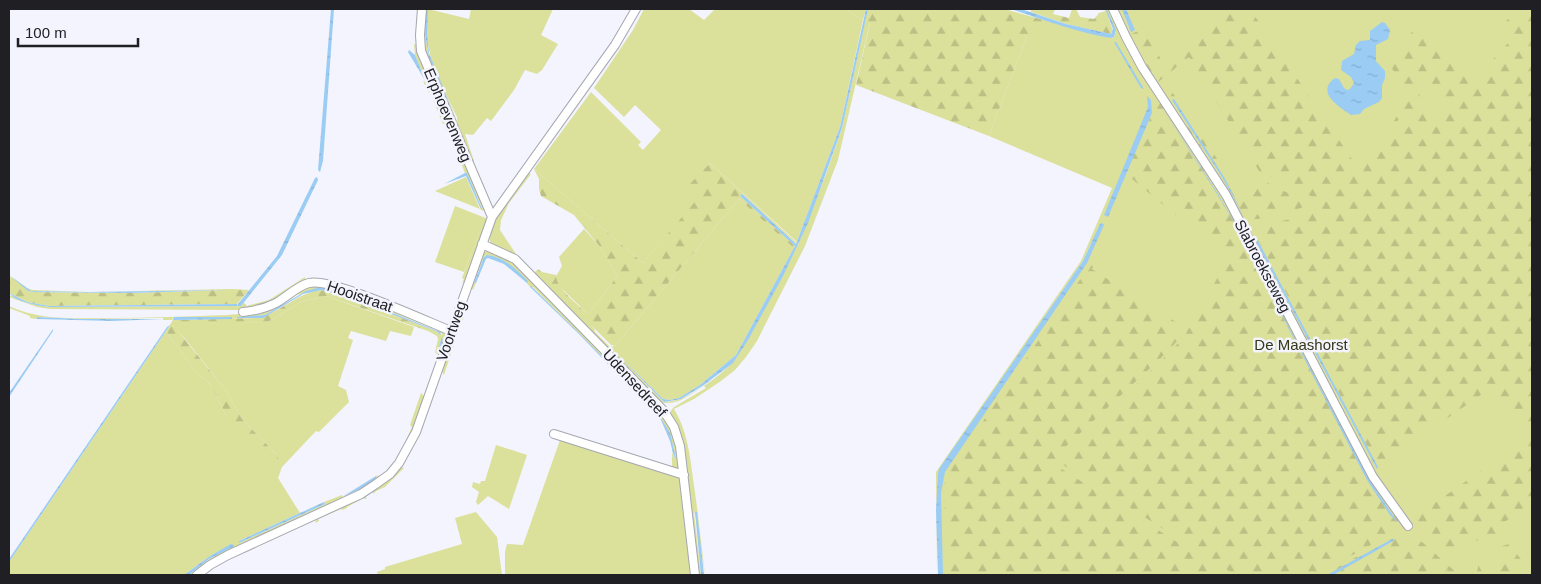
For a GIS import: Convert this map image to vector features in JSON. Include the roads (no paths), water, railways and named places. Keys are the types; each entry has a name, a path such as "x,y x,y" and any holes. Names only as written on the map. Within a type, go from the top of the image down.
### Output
{"street":[{"name":"Erphoevenweg","path":"422,9 421,51 492,217"},
{"name":"Voortweg","path":"197,575 228,555 361,494 390,474 409,448 416,432 492,217 615,45 636,9"},
{"name":"Slabroekseweg","path":"1113,9 1142,67 1226,195 1373,477 1408,526"},
{"name":"Udensedreef","path":"482,244 515,260 663,410 674,426 680,446 695,575"},
{"name":"Hooistraat","path":"243,312 257,310 277,303 308,283 322,282 361,295 451,331"},
{"path":"554,434 684,475"}],"water":[{"path":"331,9 334,9 323,161 320,172 318,170"},
{"path":"426,9 428,9 427,34 429,53 457,121 429,57 425,34"},
{"path":"866,9 868,9 842,128 808,223 783,276 748,340 733,363 704,385 681,399 664,402 617,354 663,399 670,400 679,398 700,385 736,355 795,246 740,196 742,194 796,244 840,127"},
{"path":"1011,9 1021,9 1066,24 1111,34 1113,29 1107,10 1116,30 1114,37 1111,38"},
{"path":"1122,9 1126,9 1135,30 1131,32"},
{"path":"1382,22 1390,30 1388,39 1376,45 1376,61 1385,71 1382,98 1379,102 1364,109 1360,114 1351,115 1331,99 1327,89 1335,78 1339,79 1344,88 1350,89 1354,83 1351,77 1341,70 1342,61 1354,54 1356,45 1360,41 1370,40 1370,31"},
{"path":"1114,42 1116,42 1144,89 1141,88"},
{"path":"409,50 415,55 426,82 408,52"},
{"path":"1147,96 1151,100 1152,113 1108,217 1104,215 1148,107"},
{"path":"1174,99 1224,177 1244,216 1222,177 1172,100"},
{"path":"1160,104 1218,194 1240,233 1217,194"},
{"path":"467,173 482,209 466,176 444,184"},
{"path":"317,177 318,180 282,255 241,306 238,306 277,256"},
{"path":"1102,223 1104,225 1087,263 945,472 941,493 943,575 938,575 936,510 939,469 1083,261"},
{"path":"1256,237 1378,467 1377,469 1254,238"},
{"path":"1243,241 1369,479 1398,523 1390,515 1367,480"},
{"path":"487,255 499,258 509,264 528,281 527,283 504,264 488,258 476,283 474,283 484,257"},
{"path":"9,275 31,291 232,290 129,293 34,292 28,291"},
{"path":"531,286 659,415 670,433 676,458 661,420"},
{"path":"321,287 398,315 440,332 441,335 436,331 357,301 321,290 303,294 263,318 237,318 265,315 306,291"},
{"path":"9,293 27,302 49,306 237,304 237,306 49,307 22,301"},
{"path":"37,317 164,319 112,321 37,319"},
{"path":"174,317 232,317 232,319 173,320"},
{"path":"170,325 9,562 9,559"},
{"path":"53,329 53,331 9,397 9,393"},
{"path":"442,337 443,340 439,352 438,351"},
{"path":"376,476 376,479 342,497"},
{"path":"324,502 325,504 239,543 239,541"},
{"path":"695,512 697,512 704,575 701,575"},
{"path":"1392,539 1395,540 1333,575 1327,575"},
{"path":"231,544 234,545 233,547 209,559 189,575 184,575 210,556"}],"park label":[{"name":"De Maashorst","path":"1301,344"}]}
